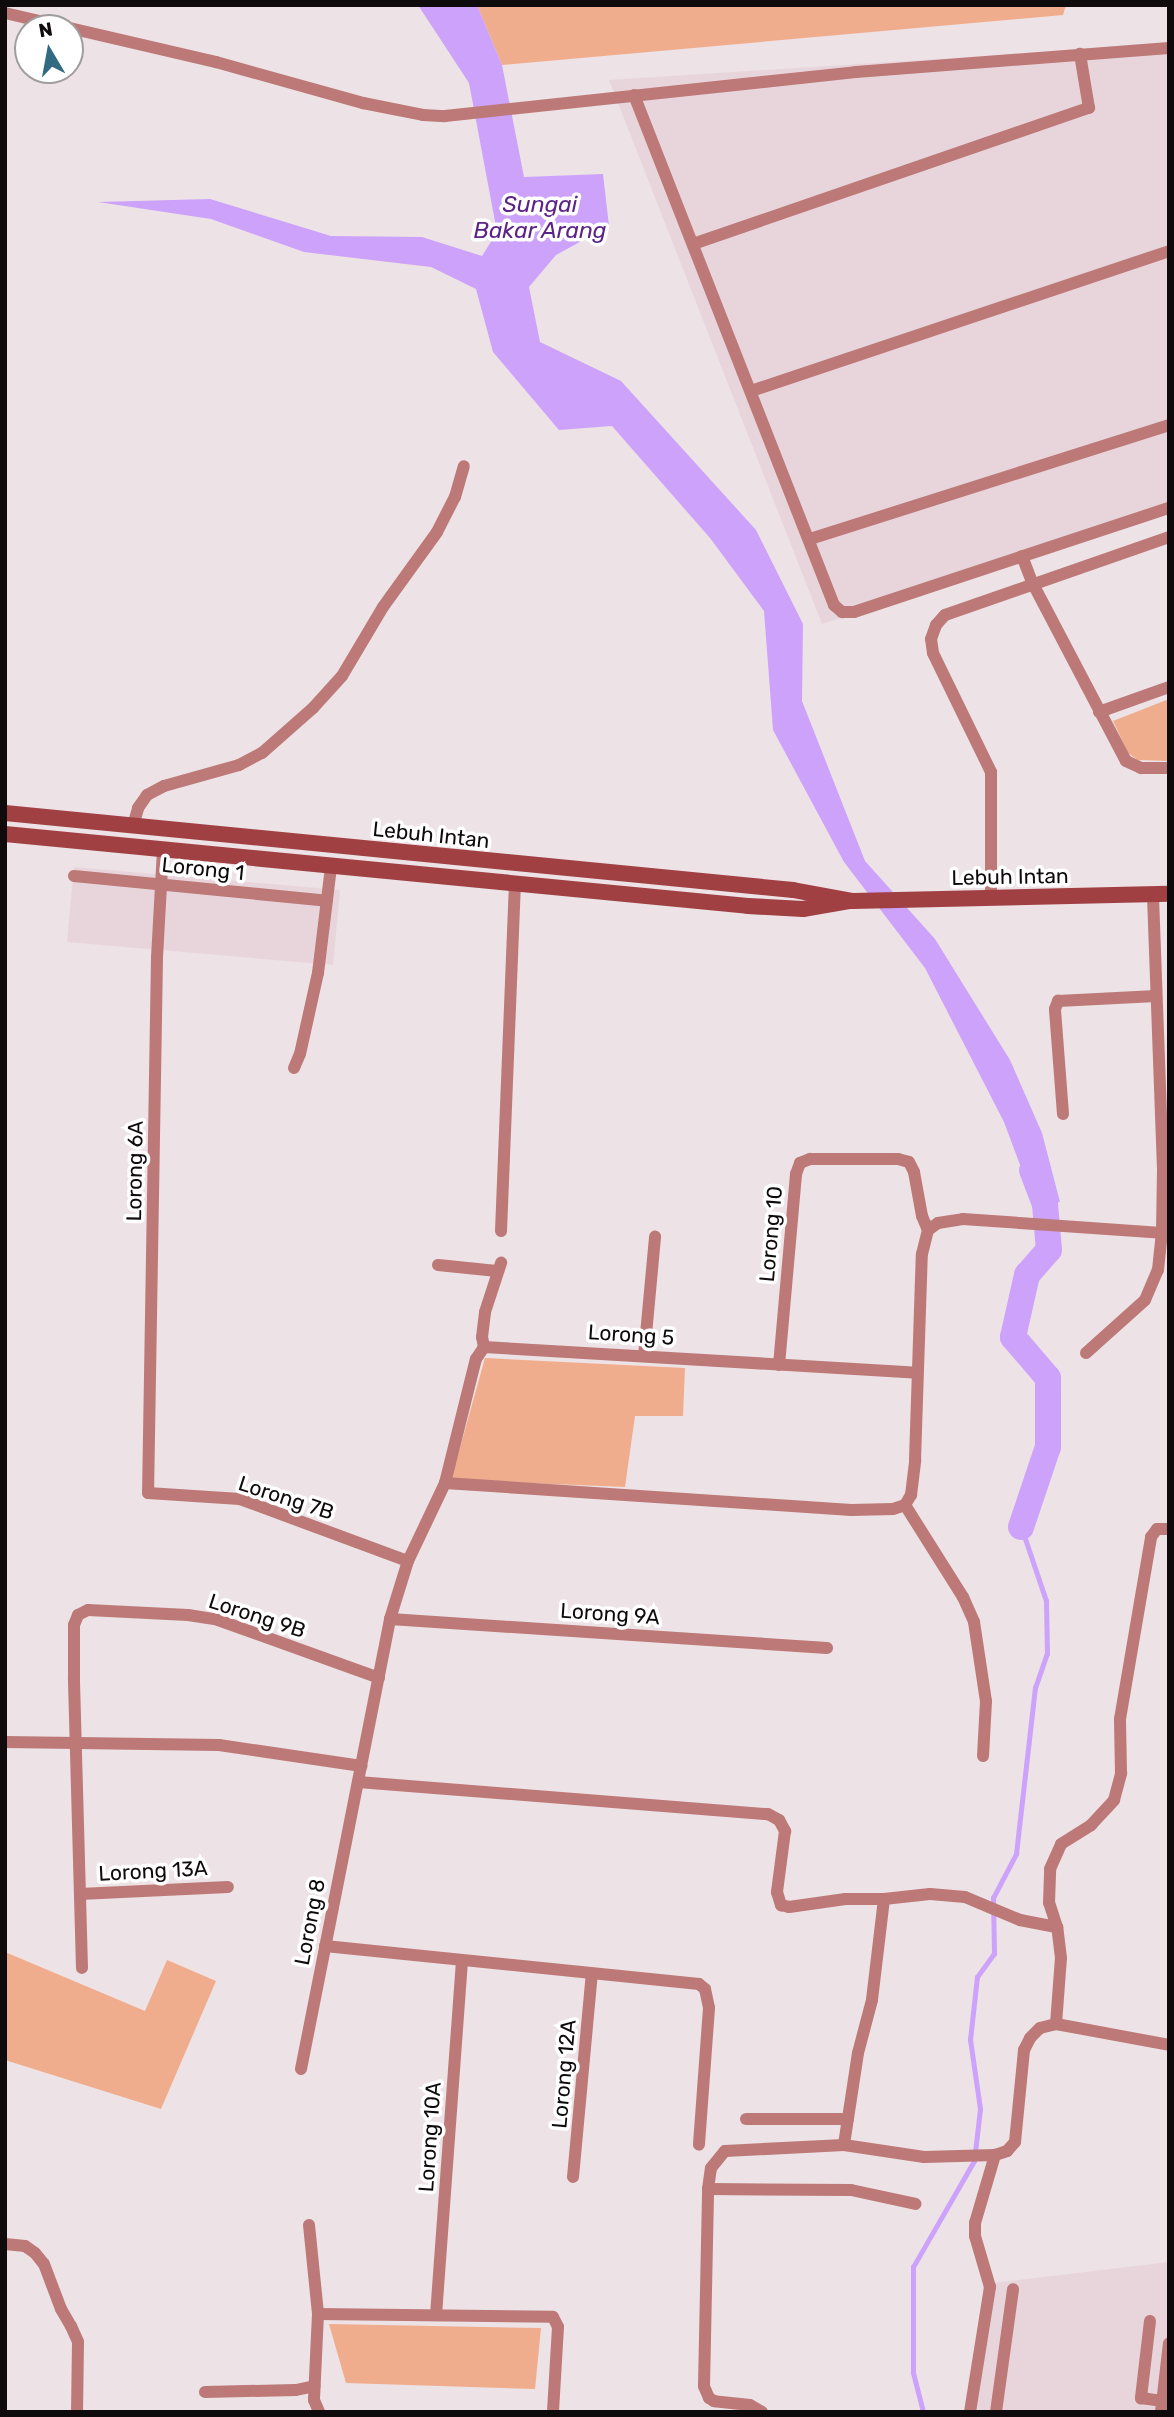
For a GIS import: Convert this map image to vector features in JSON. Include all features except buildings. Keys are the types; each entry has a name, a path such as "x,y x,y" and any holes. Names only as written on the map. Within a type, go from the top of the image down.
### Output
{"main road":[{"name":"Lebuh Intan","path":"5,813 793,890 859,901"},
{"name":"Lebuh Intan","path":"5,834 515,886 803,909 859,901 1161,894"}],"street":[{"path":"5,12 216,62 382,108 423,115 470,115 896,68 1169,48"},
{"path":"693,244 1089,108 1080,54"},
{"path":"634,95 834,605 842,612 854,612 1169,508"},
{"path":"751,391 1169,251"},
{"path":"810,539 1169,425"},
{"path":"132,826 138,807 147,795 164,786 239,765 262,753 313,708 342,676 383,607 437,532 455,498 464,466"},
{"path":"991,899 992,772 933,653 931,639 936,625 945,615 1032,582 1169,537"},
{"path":"1022,556 1032,582 1126,761 1141,768 1169,768"},
{"path":"1100,712 1169,687"},
{"name":"Lorong 6A","path":"148,1493 159,884 163,849"},
{"path":"294,1068 300,1054 318,973 331,867"},
{"name":"Lorong 1","path":"74,876 327,901"},
{"path":"501,1231 515,886"},
{"path":"1086,1353 1146,1300 1158,1270 1166,1233 1163,1012 1156,996 1161,894"},
{"path":"1063,1114 1055,1009 1058,1002 1156,996"},
{"name":"Lorong 10","path":"779,1365 796,1174 800,1163 810,1159 898,1159 909,1162 915,1172 917,1196 928,1230"},
{"path":"438,1265 499,1267 485,1312 482,1337 484,1347 476,1359 445,1483 851,1510 893,1509 905,1505 911,1495 915,1460 922,1254 928,1230 938,1223 963,1219 1070,1224 1166,1233"},
{"path":"644,1356 655,1237"},
{"name":"Lorong 5","path":"484,1347 917,1373"},
{"name":"Lorong 8","path":"300,2069 390,1619 408,1561 445,1483"},
{"name":"Lorong 7B","path":"148,1493 240,1499 408,1561"},
{"path":"905,1505 963,1597 974,1622 986,1702 983,1756"},
{"path":"1056,2024 1061,1958 1057,1927 1049,1903 1050,1869 1061,1844 1091,1825 1114,1800 1121,1773 1121,1707 1151,1537 1157,1529 1169,1530"},
{"name":"Lorong 9B","path":"75,1744 74,1625 78,1615 88,1610 188,1615 218,1620 379,1678"},
{"name":"Lorong 9A","path":"390,1619 827,1648"},
{"path":"5,1742 219,1745 361,1766"},
{"path":"75,1744 82,1968"},
{"path":"358,1782 768,1814 779,1820 785,1831 777,1892 781,1905 789,1907 845,1899 884,1899 930,1894 965,1897 991,1905 1020,1920 1057,1927"},
{"name":"Lorong 13A","path":"79,1894 228,1886"},
{"path":"844,2146 858,2053 872,2000 884,1899"},
{"path":"325,1947 462,1962 689,1981 705,1989 709,2008 699,2145"},
{"name":"Lorong 10A","path":"436,2315 462,1962"},
{"name":"Lorong 12A","path":"573,2178 592,1974"},
{"path":"762,2412 750,2405 714,2401 705,2392 708,2189 713,2163 732,2148 844,2146 940,2158 989,2156 1007,2151 1015,2142 1024,2050 1030,2038 1040,2028 1056,2024 1169,2045"},
{"path":"746,2119 848,2119"},
{"path":"970,2412 990,2287 975,2236 975,2223 989,2156"},
{"path":"708,2189 851,2190 916,2204"},
{"path":"309,2225 317,2314 314,2386 316,2410"},
{"path":"5,2244 25,2246 44,2264 61,2309 78,2342 77,2412"},
{"path":"996,2412 1013,2289"},
{"path":"317,2314 553,2317 558,2327 553,2412"},
{"path":"1139,2412 1150,2321"},
{"path":"1141,2398 1164,2405 1169,2343"},
{"path":"205,2392 296,2390 314,2386"}],"shaded area":[{"path":"477,5 1066,5 1063,15 502,65"},
{"path":"1169,44 1169,513 822,624 609,80"},
{"path":"1169,699 1169,761 1138,760 1128,753 1113,721"},
{"path":"74,867 340,890 333,965 67,942"},
{"path":"485,1358 685,1368 683,1416 635,1416 625,1487 451,1480"},
{"path":"5,1952 145,2011 167,1960 216,1981 161,2109 5,2060"},
{"path":"1169,2262 1169,2412 972,2412 984,2284"},
{"path":"329,2324 541,2328 535,2389 346,2383"}],"water":[{"name":"Sungai Bakar Arang","path":"418,5 477,5 502,65 524,177 603,174 609,226 556,255 529,287 540,342 621,381 756,530 803,624 802,701 865,861 935,939 1010,1060 1042,1133 1060,1202 1035,1205 1004,1122 925,968 844,862 773,730 764,611 710,538 612,426 559,430 493,352 476,289 431,267 304,252 211,219 98,202 210,199 331,236 422,237 482,256 497,232 469,83"}],"waterway":[{"name":"Sungai Bakar Arang","path":"1021,1527 1048,1447 1048,1378 1013,1337 1027,1275 1049,1250 1045,1204 1032,1170"},
{"name":"Sungai Bakar Arang","path":"923,2412 913,2373 913,2267 974,2161 980,2109 970,2040 977,1977 994,1954 993,1898 1016,1854 1035,1688 1047,1654 1046,1601 1021,1527"}]}
